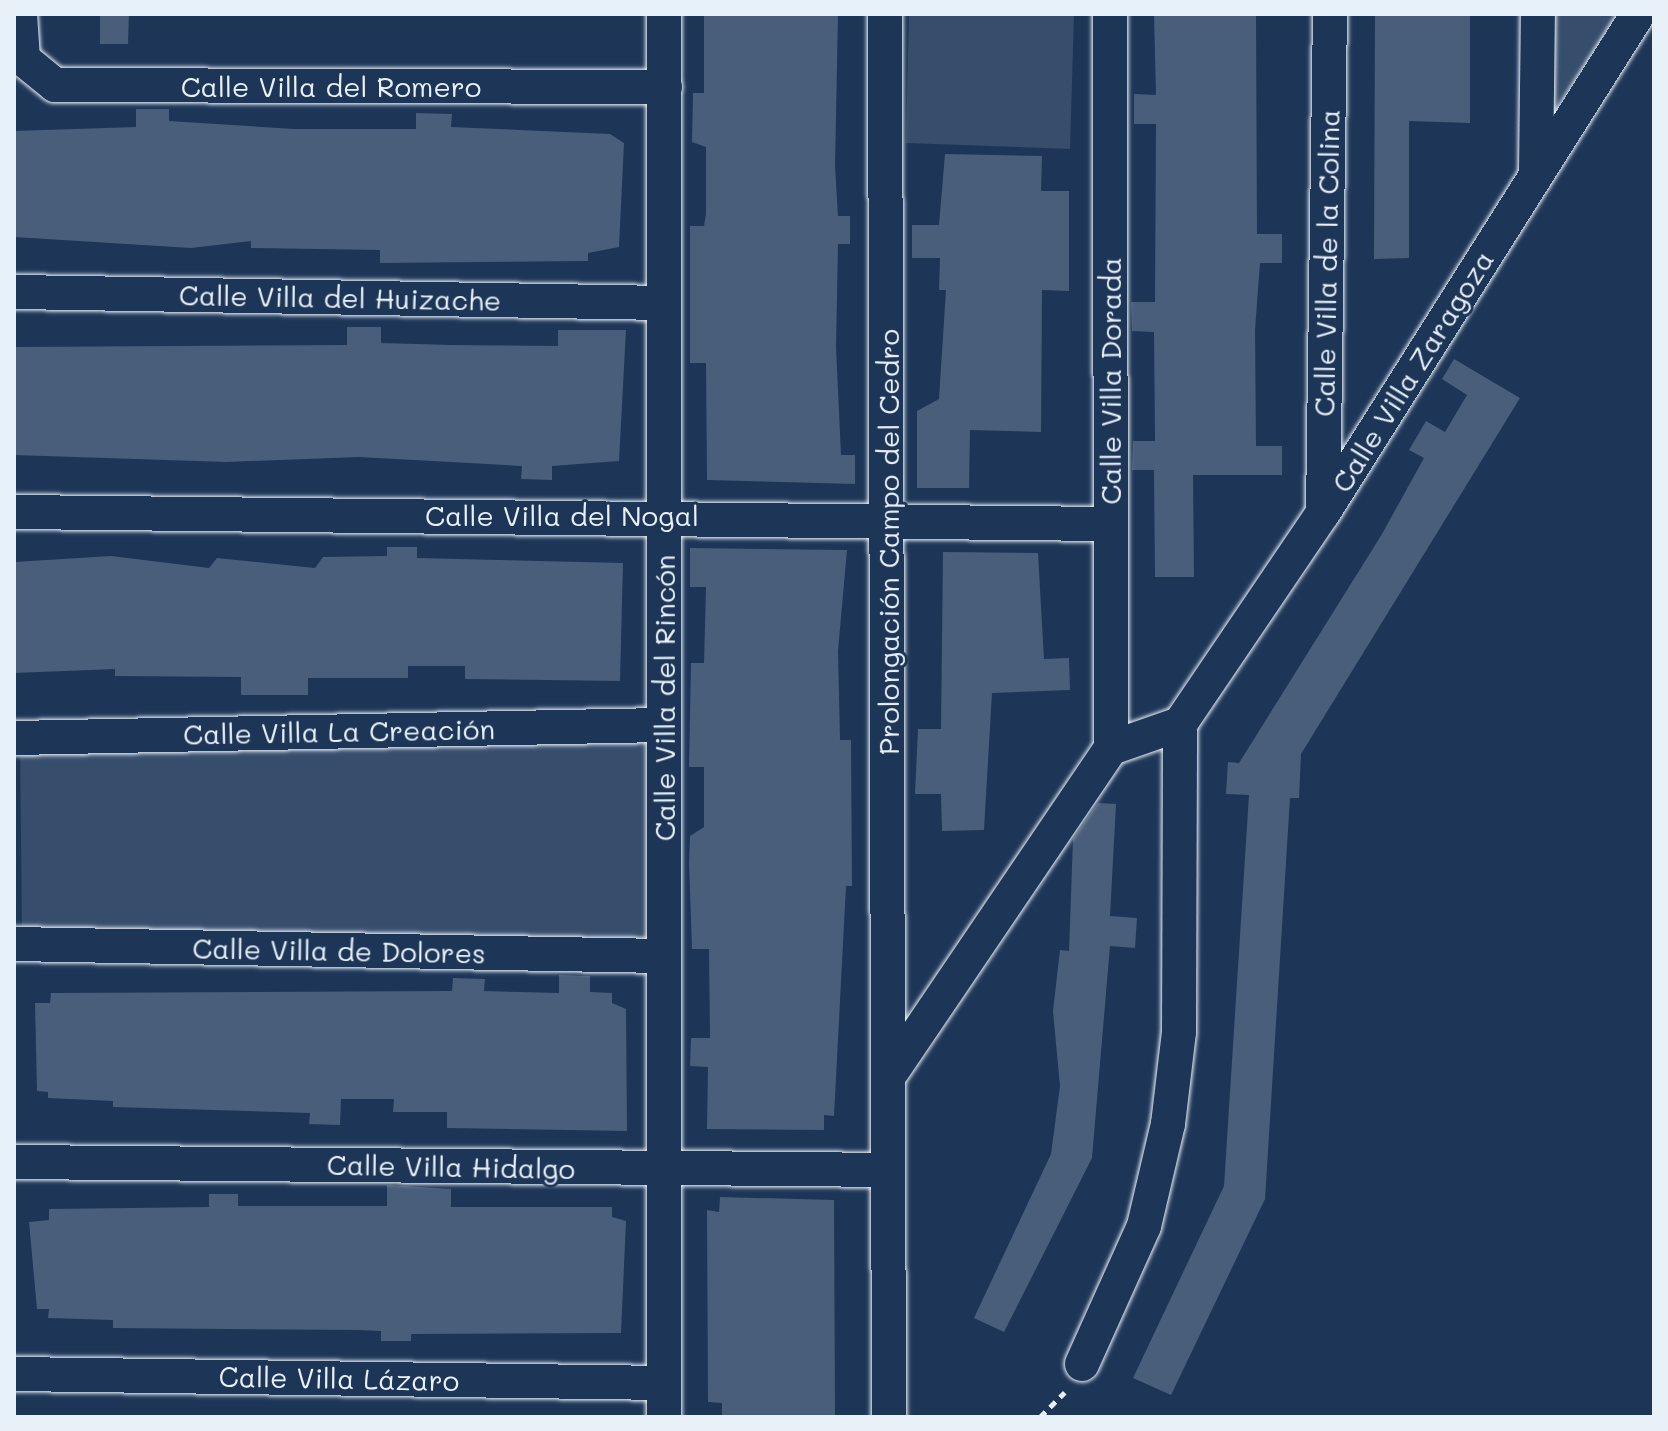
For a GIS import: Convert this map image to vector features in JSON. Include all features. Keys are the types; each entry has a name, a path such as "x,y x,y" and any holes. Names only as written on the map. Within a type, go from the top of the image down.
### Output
{"street":[{"name":"Calle Villa del Rincón","path":"664,14 664,1417"},
{"name":"Prolongación Campo del Cedro","path":"885,14 893,1070 888,1170 889,1415"},
{"name":"Calle Villa Dorada","path":"1110,14 1111,748"},
{"name":"Calle Villa de la Colina","path":"1323,513 1330,14"},
{"path":"1536,171 1538,14"},
{"name":"Calle Villa Zaragoza","path":"1180,724 1323,513 1536,171 1638,14"},
{"name":"Calle Villa del Romero","path":"20,29 31,71 66,86 665,87"},
{"name":"Calle Villa del Huizache","path":"16,292 664,303"},
{"name":"Calle Villa del Nogal","path":"14,512 887,517 1111,524"},
{"path":"893,1070 1111,748 1180,724 1179,1032 1168,1124 1144,1226 1082,1364"},
{"name":"Calle Villa La Creación","path":"14,738 664,725"},
{"name":"Calle Villa de Dolores","path":"14,944 664,956"},
{"name":"Calle Villa Hidalgo","path":"14,1162 888,1170"},
{"name":"Calle Villa Lázaro","path":"14,1374 663,1383"}],"shaded area":[{"path":"909,14 1074,14 1070,149 906,143"},
{"path":"1550,14 1618,14 1550,117"},
{"path":"652,737 653,946 22,933 20,745"}],"building":[{"path":"100,14 129,14 128,44 100,44"},
{"path":"704,14 838,14 835,166 838,216 850,216 850,244 838,244 836,347 841,455 855,455 855,484 707,480 706,363 690,363 690,226 704,226 706,214 706,147 692,142 693,93 704,93"},
{"path":"1154,14 1256,14 1257,234 1282,234 1282,263 1260,263 1255,330 1256,446 1282,446 1282,475 1193,475 1194,577 1155,577 1154,470 1132,470 1133,441 1155,441 1154,332 1132,331 1131,302 1155,302 1156,124 1134,124 1134,94 1156,95"},
{"path":"1375,14 1470,14 1470,123 1409,121 1409,258 1374,259"},
{"path":"136,109 169,109 169,121 294,129 416,129 416,113 452,114 451,127 610,134 624,143 619,247 588,253 588,261 380,263 380,250 251,248 251,241 191,248 14,237 14,131 136,127"},
{"path":"945,154 1042,156 1041,191 1069,191 1069,291 1042,290 1041,432 970,430 969,488 917,488 917,411 939,399 946,290 939,290 940,258 912,258 912,225 939,225"},
{"path":"347,327 381,327 381,343 451,345 558,346 558,330 626,330 619,461 552,466 552,480 521,479 522,466 359,457 226,462 14,455 14,347 347,345"},
{"path":"1454,359 1520,398 1301,754 1299,798 1290,798 1265,1199 1171,1395 1133,1378 1224,1186 1249,795 1226,794 1228,762 1239,763 1382,534 1424,458 1409,450 1426,421 1445,432 1467,395 1442,379"},
{"path":"387,547 417,547 417,558 623,563 620,681 465,679 465,666 408,666 408,678 308,678 308,695 241,695 241,677 115,676 115,669 14,673 14,562 111,556 209,568 217,558 315,568 323,557 387,556"},
{"path":"690,548 847,550 838,651 840,740 851,740 852,886 846,886 834,1116 824,1115 824,1130 707,1129 708,1067 690,1066 691,1038 710,1038 709,949 692,949 689,862 690,836 704,827 704,767 689,767 691,663 704,663 706,587 690,587"},
{"path":"943,552 1038,553 1044,659 1069,658 1070,690 992,693 984,830 942,831 941,794 915,794 918,729 941,729"},
{"path":"1098,803 1116,804 1110,916 1137,918 1135,948 1110,946 1092,1158 1004,1332 974,1318 1051,1154 1060,1086 1053,1011 1060,950 1069,951 1073,839"},
{"path":"559,975 590,976 590,992 612,993 612,1003 626,1009 627,1131 447,1128 447,1112 393,1112 394,1099 341,1099 340,1125 309,1124 310,1113 113,1107 113,1101 48,1098 48,1092 37,1091 35,1003 50,1003 51,993 452,991 453,978 485,979 484,991 559,993"},
{"path":"387,1185 451,1189 451,1207 612,1207 612,1217 626,1221 621,1333 411,1334 411,1341 381,1341 381,1331 113,1328 113,1320 48,1318 49,1309 37,1309 29,1222 49,1220 49,1209 209,1207 209,1194 238,1194 238,1206 387,1206"},
{"path":"720,1197 834,1200 835,1417 722,1417 722,1403 708,1402 707,1210 719,1212"}]}
